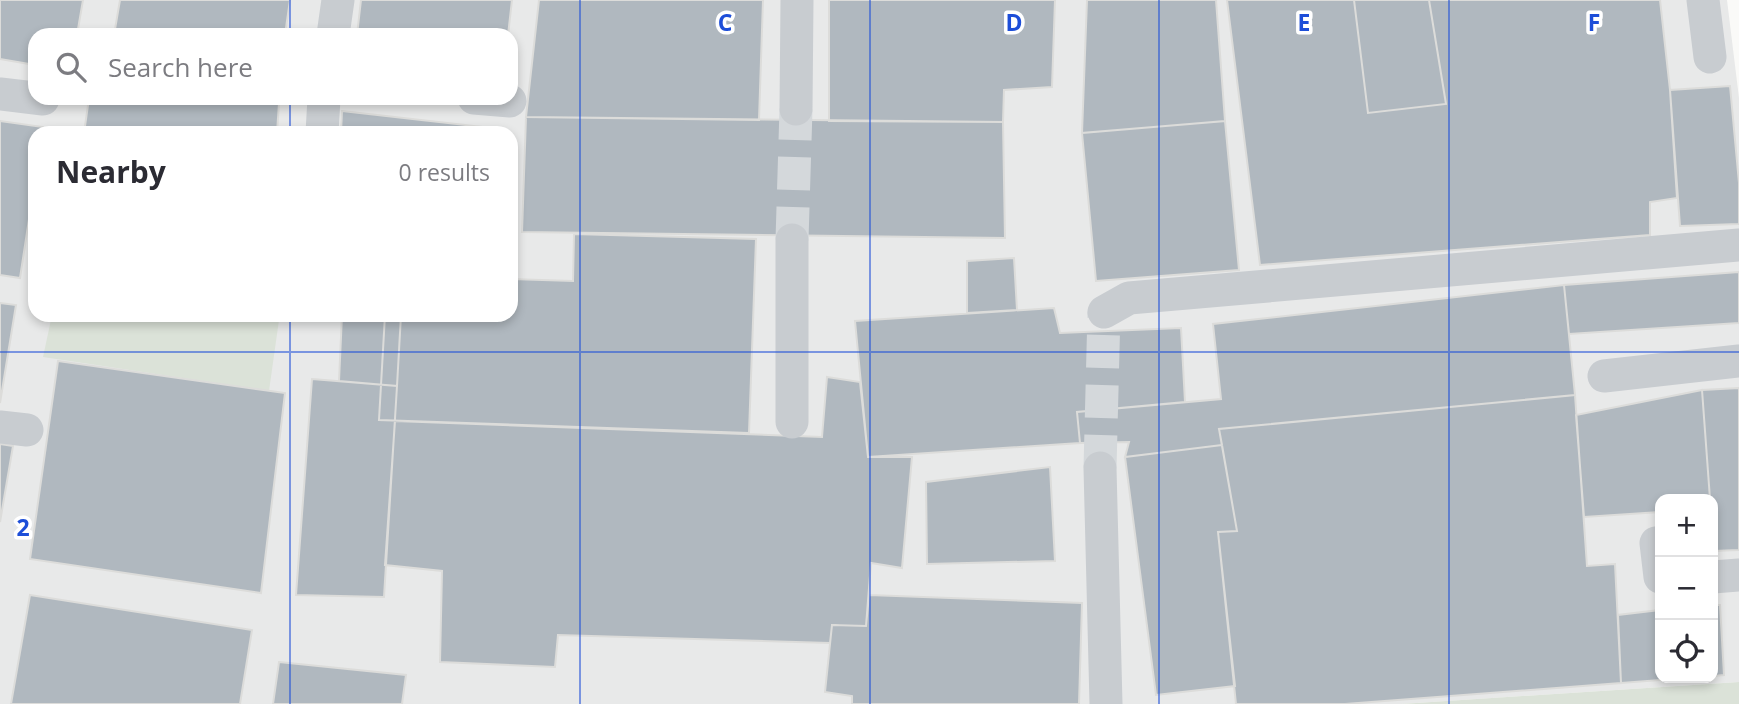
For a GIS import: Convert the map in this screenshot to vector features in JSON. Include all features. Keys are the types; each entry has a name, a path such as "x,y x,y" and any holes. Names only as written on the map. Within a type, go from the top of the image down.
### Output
{"street":[{"path":"334,28 338,0"},
{"path":"796,110 797,0"},
{"path":"1703,0 1710,57"},
{"path":"0,94 28,97"},
{"path":"322,126 324,105"},
{"path":"792,240 792,422"},
{"path":"1104,312 1129,298 1739,245"},
{"path":"1604,376 1739,361"},
{"path":"1100,468 1106,704"},
{"path":"1718,577 1739,575"}],"shaded area":[{"path":"0,0 1727,0 1739,98 1739,682 1401,704 0,704"},
{"path":"50,322 279,322 269,391 43,357"},
{"path":"1739,682 1739,704 1401,704"}],"building":[{"path":"0,0 83,0 78,28 28,28 28,64 0,59"},
{"path":"120,0 290,0 286,28 115,28"},
{"path":"361,0 512,0 509,28 358,28"},
{"path":"539,0 763,0 759,120 526,117"},
{"path":"829,0 1055,0 1052,87 1004,90 1003,122 829,121"},
{"path":"1087,0 1216,0 1225,121 1082,133"},
{"path":"1227,0 1354,0 1368,113 1446,104 1429,0 1660,0 1670,90 1677,198 1650,202 1650,235 1260,265"},
{"path":"1354,0 1429,0 1446,104 1368,113"},
{"path":"1730,86 1739,183 1739,224 1680,226 1670,90"},
{"path":"88,105 279,105 277,126 85,126"},
{"path":"342,111 474,126 341,126"},
{"path":"526,117 1003,122 1005,238 522,232"},
{"path":"0,121 36,126 28,126 28,226 20,278 0,275"},
{"path":"1225,121 1239,270 1096,281 1082,133"},
{"path":"574,234 756,239 749,433 379,420 385,322 518,322 518,279 573,281"},
{"path":"1014,258 1017,310 967,313 967,261"},
{"path":"1739,272 1739,323 1569,334 1564,285"},
{"path":"1564,285 1575,395 1219,429 1222,445 1125,457 1129,442 1080,443 1077,412 1221,399 1213,324"},
{"path":"0,303 16,305 0,403"},
{"path":"1054,308 1060,333 1181,328 1185,402 1077,412 1080,443 868,457 855,321"},
{"path":"342,322 401,322 397,386 339,381"},
{"path":"58,361 285,393 261,593 30,559"},
{"path":"827,377 860,382 868,457 912,457 902,568 871,563 866,626 832,625 830,643 558,635 555,667 440,662 442,571 385,565 395,421 822,437"},
{"path":"312,379 397,386 384,597 296,595"},
{"path":"1739,388 1739,550 1718,551 1718,494 1710,494 1702,390"},
{"path":"1702,390 1710,494 1655,494 1655,512 1584,517 1576,415"},
{"path":"1575,395 1587,566 1615,564 1621,683 1345,704 1236,704 1218,532 1237,531 1219,429"},
{"path":"0,444 13,446 0,522"},
{"path":"1222,445 1237,531 1218,532 1235,686 1156,695 1125,457"},
{"path":"1050,467 1055,561 927,564 926,482"},
{"path":"30,595 252,630 240,704 11,704"},
{"path":"869,595 1082,603 1079,704 852,704 852,696 825,692 832,625 866,626"},
{"path":"1718,605 1720,605 1724,675 1718,676"},
{"path":"1655,611 1655,680 1621,683 1618,615"},
{"path":"279,662 406,675 402,704 273,704"}],"tunnel":[{"path":"792,240 796,109"},
{"path":"1100,468 1104,312"}]}
